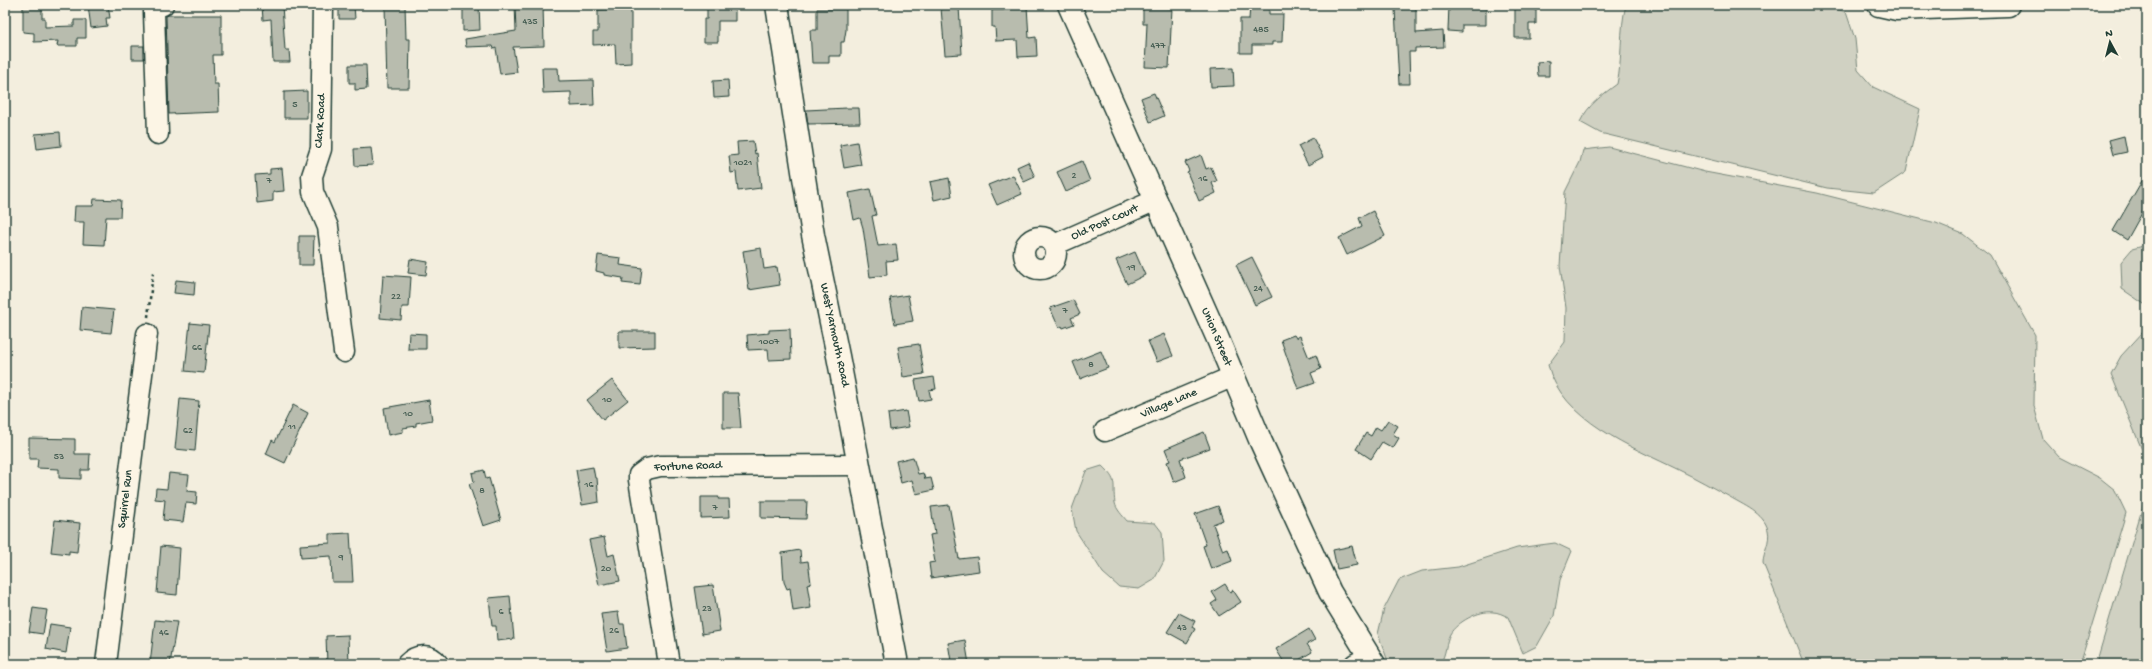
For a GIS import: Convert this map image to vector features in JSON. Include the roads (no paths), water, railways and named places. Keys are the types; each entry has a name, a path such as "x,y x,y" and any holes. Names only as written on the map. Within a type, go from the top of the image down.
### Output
{"main road":[{"name":"West Yarmouth Road","path":"777,5 813,235 897,664"},
{"name":"Union Street","path":"1069,5 1234,376 1261,442 1330,592 1366,662"},
{"path":"1879,5 1897,9 2008,5"}],"street":[{"path":"158,134 154,12 155,8 163,5"},
{"name":"Clark Road","path":"323,5 321,149 312,176 313,192 328,228 344,352"},
{"name":"Old Post Court","path":"1054,245 1156,200"},
{"name":"Squirrel Run","path":"106,664 147,334"},
{"name":"Village Lane","path":"1105,431 1234,376"},
{"name":"Fortune Road","path":"669,664 638,475 642,471 660,466 859,465"},
{"path":"407,664 413,658 422,656 433,659 438,664"}]}
